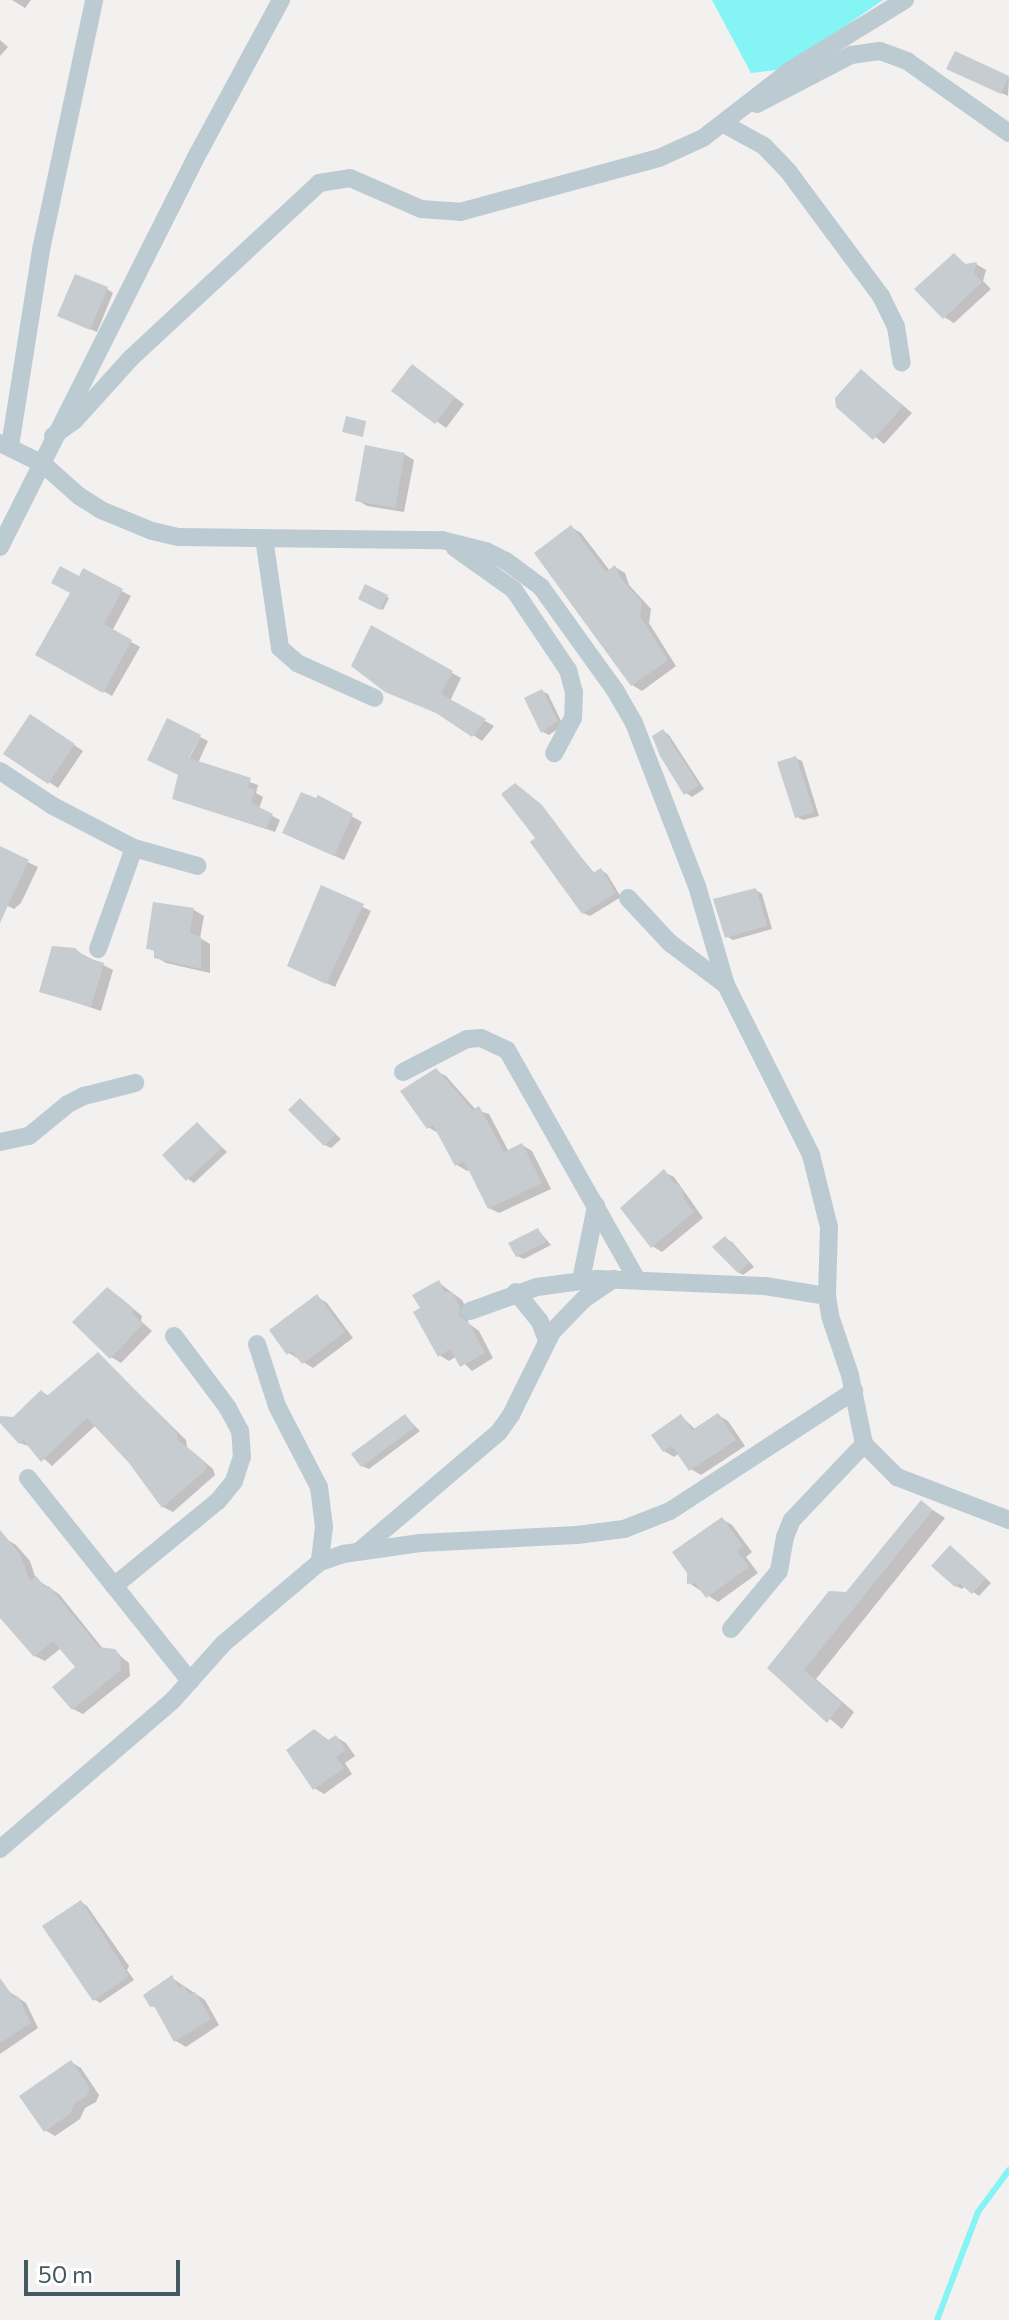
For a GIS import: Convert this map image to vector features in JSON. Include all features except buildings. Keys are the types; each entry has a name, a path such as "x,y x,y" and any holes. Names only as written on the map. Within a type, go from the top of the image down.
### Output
{"street":[{"path":"94,0 44,236 5,444 43,464 101,510 152,531 179,537 442,540 486,551 506,561 541,587 615,690 645,748 697,886 726,985 820,1180 829,1227 827,1296 854,1391 864,1444 897,1477 1009,1520"},
{"path":"0,547 43,464 53,436 281,0"},
{"path":"53,436 74,421 131,358 319,183 350,178 421,209 460,212 659,158 724,124 791,70 905,0"},
{"path":"743,109 783,93 851,55 880,51 907,61 1009,133"},
{"path":"724,124 764,146 788,171 889,310 902,363"},
{"path":"264,538 280,648 297,663 375,698"},
{"path":"442,540 508,583 568,670 574,692 573,718 554,753"},
{"path":"0,771 53,806 134,848 198,866"},
{"path":"98,949 134,848"},
{"path":"628,898 670,943 726,985"},
{"path":"403,1072 467,1039 481,1038 507,1050 637,1280"},
{"path":"0,1142 29,1136 68,1104 84,1096 135,1083"},
{"path":"581,1280 596,1206"},
{"path":"357,1553 499,1432 511,1415 547,1340 584,1299 614,1279"},
{"path":"470,1311 516,1292 581,1280 765,1286 827,1296"},
{"path":"516,1292 540,1322 547,1340"},
{"path":"114,1586 218,1501 234,1481 242,1457 240,1431 228,1408 174,1336"},
{"path":"257,1344 277,1406 319,1487 324,1527 320,1562"},
{"path":"0,1849 190,1681 224,1643 320,1562 357,1553 445,1541 601,1534 636,1526 670,1511 854,1391"},
{"path":"731,1629 779,1571 785,1537 792,1520 864,1444"},
{"path":"28,1478 190,1681"}],"water":[{"path":"712,0 883,0 783,69 751,73"}],"waterway":[{"path":"937,2320 978,2212 1009,2170"}]}
